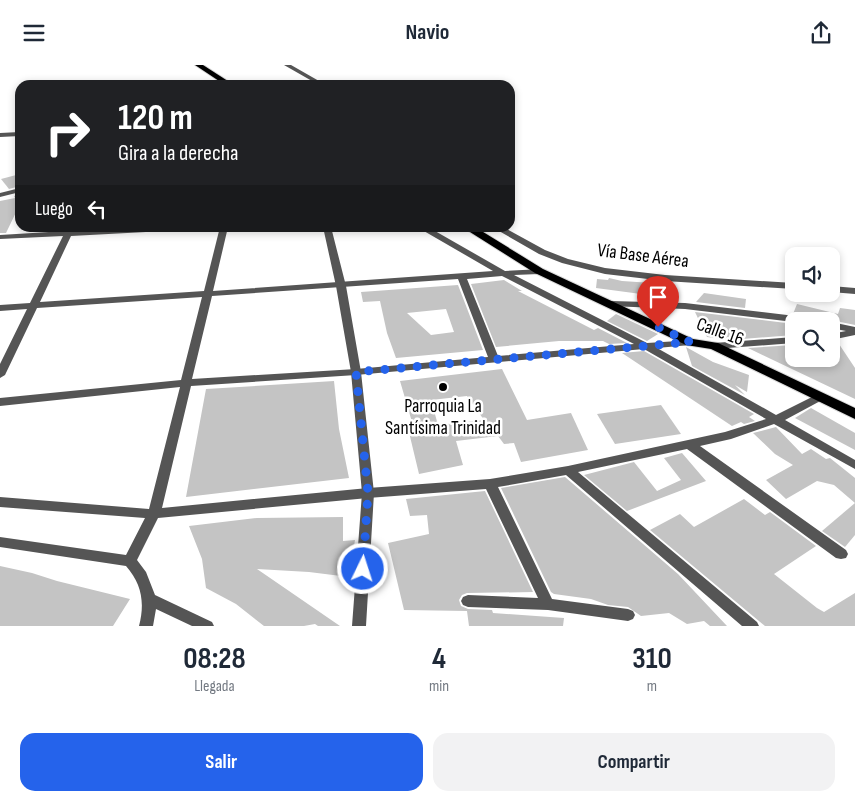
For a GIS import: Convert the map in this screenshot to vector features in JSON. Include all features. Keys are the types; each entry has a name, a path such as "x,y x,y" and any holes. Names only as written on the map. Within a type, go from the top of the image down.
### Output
{"main road":[{"path":"198,65 222,80"},
{"name":"Calle 16","path":"475,232 539,271 690,342 714,346 855,415"}],"street":[{"path":"287,65 314,80"},
{"path":"0,135 15,134"},
{"path":"0,195 15,191"},
{"path":"0,237 50,232"},
{"path":"0,375 69,232"},
{"path":"130,561 154,514 223,232"},
{"path":"328,232 341,286 356,372 368,493 359,626"},
{"path":"430,232 504,274 644,345 778,419 855,465"},
{"name":"Vía Base Aérea","path":"505,232 542,253 605,271 785,285"},
{"path":"0,308 539,271"},
{"path":"462,277 494,358"},
{"path":"840,290 855,291"},
{"path":"611,304 685,305 785,318"},
{"path":"840,327 855,331"},
{"path":"840,335 855,331"},
{"path":"714,346 785,341"},
{"path":"0,402 187,383 356,372 494,358 690,342"},
{"path":"0,502 154,514 368,493 490,485 727,436 778,419 820,397"},
{"path":"689,444 842,554"},
{"path":"568,470 752,626"},
{"path":"490,485 548,604"},
{"path":"0,542 130,561 141,572 147,585 150,613 146,626"},
{"path":"150,599 207,626"},
{"path":"468,601 548,604 628,615"}],"building":[{"path":"15,175 15,187 9,189 1,179"},
{"path":"15,198 15,214 6,233 0,233 0,201"},
{"path":"609,278 622,281 667,284 671,298 596,288 597,279 608,280"},
{"path":"504,280 522,291 518,291 594,330 598,328 627,343 609,344 603,341 559,341 496,347 471,284"},
{"path":"458,285 483,350 396,358 387,333 380,301 363,302 361,292","holes":["446,309 454,332 431,335 407,313"]},
{"path":"704,293 746,299 745,308 696,302"},
{"path":"797,304 830,312 794,312"},
{"path":"840,308 855,310 855,325 840,322"},
{"path":"695,312 785,323 785,336 730,340 707,337"},
{"path":"616,314 658,334 647,341 607,321"},
{"path":"785,346 785,366 748,348"},
{"path":"840,346 855,368 855,399 788,367 840,367"},
{"path":"686,347 713,362 749,375 747,392 735,385 745,395 692,366"},
{"path":"644,351 754,414 749,417 755,421 744,424 741,422 732,426 622,353"},
{"path":"502,369 527,420 571,413 588,450 521,462 514,443 504,444 498,436 456,441 463,465 419,474 407,424 412,422 400,381","holes":["467,396 484,420 438,425 431,400"]},
{"path":"334,381 339,429 349,478 186,497 206,389"},
{"path":"661,405 681,434 615,444 597,414"},
{"path":"811,408 855,433 855,450 795,418"},
{"path":"776,427 802,454 811,449 826,459 830,458 855,478 855,503 834,485 817,481 786,499 766,480 793,465 775,454 753,433"},
{"path":"682,453 706,481 627,511 584,475 634,462 657,491 681,480 664,458"},
{"path":"565,477 678,574 727,626 710,626 704,621 687,624 669,613 641,616 628,607 608,605 591,599 551,592 501,488"},
{"path":"485,491 533,592 467,593 462,595 459,600 461,606 468,609 492,610 493,613 564,618 563,626 469,626 467,611 404,610 388,543 429,534 427,515 410,516 406,499"},
{"path":"744,499 765,515 770,512 816,546 774,574 824,612 855,593 855,626 765,626 650,530 680,514 694,527"},
{"path":"855,503 855,535 845,547 822,531"},
{"path":"343,517 343,541 355,540 349,577 309,572 257,569 340,626 318,626 315,624 304,626 264,626 236,604 206,588 202,559 189,526 257,518"},
{"path":"0,566 130,599 113,626 0,626"}],"place":[{"name":"Parroquia La Santísima Trinidad","path":"443,387"}],"route":[{"path":"363,569 368,493 356,372 494,358 690,342 658,327"}]}
